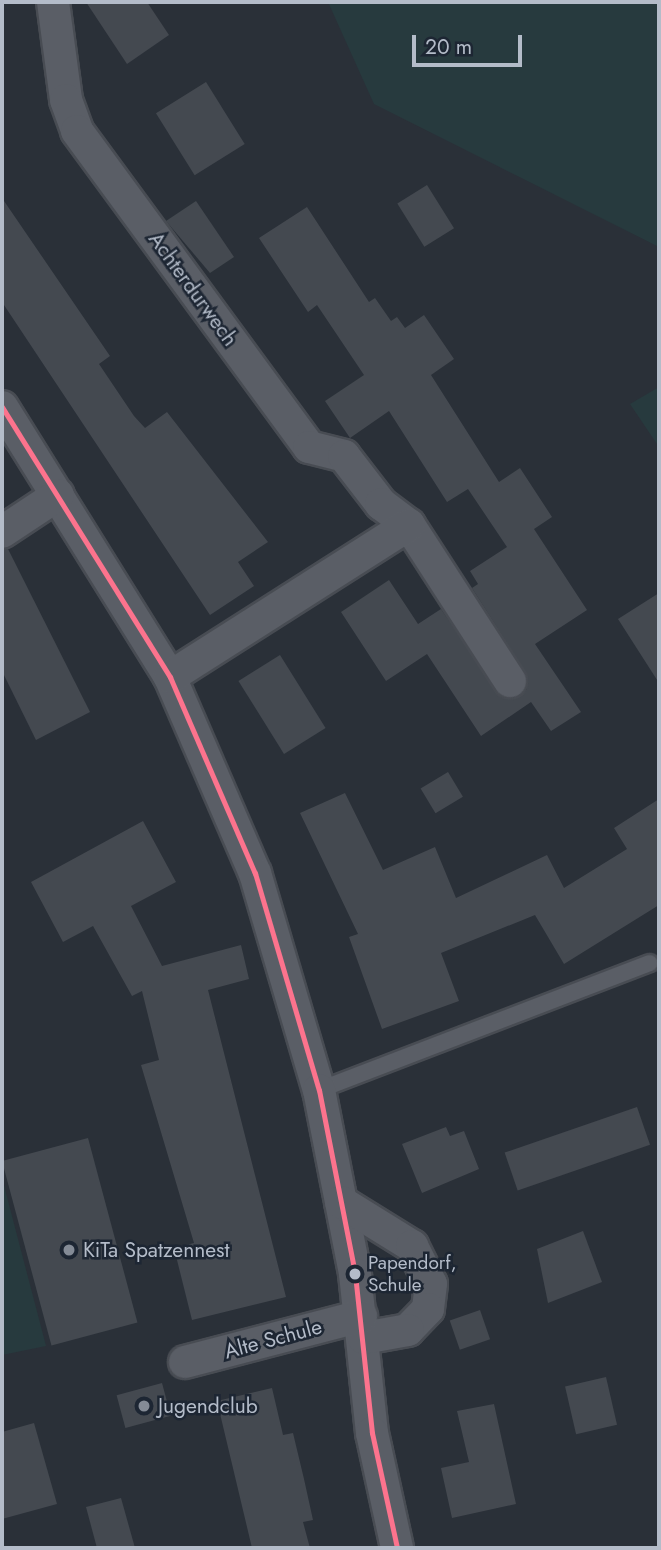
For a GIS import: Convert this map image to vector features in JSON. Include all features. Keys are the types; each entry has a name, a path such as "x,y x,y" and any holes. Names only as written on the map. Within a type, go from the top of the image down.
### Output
{"street":[{"name":"Achterdurwech","path":"54,2 66,100 77,131 309,447 344,456 382,504 409,525 510,681"},
{"path":"2,407 170,677 255,873 319,1090 363,1327 372,1433 397,1548"},
{"path":"2,532 58,495"},
{"path":"170,677 409,525"},
{"name":"Alte Schule","path":"185,1362 363,1327 408,1331 428,1309 430,1284 412,1246 341,1202"}],"lane":[{"path":"319,1090 649,963"}],"green space":[{"path":"328,2 659,2 659,247 374,104"},
{"path":"659,387 659,447 630,404"},
{"path":"2,1178 46,1346 2,1355"}],"building":[{"path":"86,2 147,2 169,35 127,64"},
{"path":"206,82 245,144 195,175 156,113"},
{"path":"427,185 454,228 424,247 397,204"},
{"path":"2,198 110,356 99,364 134,416 145,428 167,412 268,542 238,562 254,586 210,615 2,302"},
{"path":"196,201 234,257 210,273 166,221"},
{"path":"307,207 369,302 375,298 391,321 397,317 405,328 424,315 454,359 431,375 499,482 520,468 552,517 534,529 587,610 535,644 581,712 551,731 531,702 481,736 427,654 386,681 341,612 389,580 418,624 441,609 501,697 512,699 527,689 525,671 472,588 478,584 470,571 507,547 468,489 447,502 389,411 350,438 325,401 364,375 317,305 308,312 259,238"},
{"path":"8,549 90,712 36,740 2,671 2,550"},
{"path":"659,593 659,683 618,619"},
{"path":"280,655 326,728 284,754 238,681"},
{"path":"448,772 463,797 436,813 421,788"},
{"path":"345,793 383,870 435,847 456,898 547,855 564,888 627,849 614,828 659,799 659,905 564,964 535,915 441,953 459,1001 382,1029 349,937 358,934 300,813"},
{"path":"143,821 176,882 131,906 162,966 241,945 249,979 208,990 286,1297 192,1320 174,1248 194,1243 141,1065 159,1060 142,991 132,996 93,926 63,942 31,882"},
{"path":"637,1107 650,1145 518,1190 505,1153"},
{"path":"446,1127 450,1136 464,1131 479,1169 422,1193 402,1144"},
{"name":"KiTa Spatzennest","path":"88,1138 137,1322 51,1346 2,1161"},
{"path":"583,1231 602,1282 548,1303 537,1249"},
{"path":"480,1310 490,1339 460,1350 450,1320"},
{"path":"606,1377 617,1425 576,1434 565,1386"},
{"name":"Jugendclub","path":"162,1383 171,1416 125,1428 117,1395"},
{"path":"272,1388 283,1435 293,1433 304,1479 313,1520 303,1522 310,1548 252,1548 217,1401"},
{"path":"494,1404 516,1504 452,1518 441,1468 469,1462 457,1411"},
{"path":"34,1423 57,1504 2,1519 2,1432"},
{"path":"121,1498 135,1548 97,1548 86,1507"}],"transit line":[{"path":"2,407 170,677 255,873 319,1090 355,1274 372,1433 397,1548"}],"place":[{"name":"KiTa Spatzennest","path":"69,1250"},
{"name":"Papendorf, Schule","path":"355,1274"},
{"name":"Jugendclub","path":"144,1406"}]}
